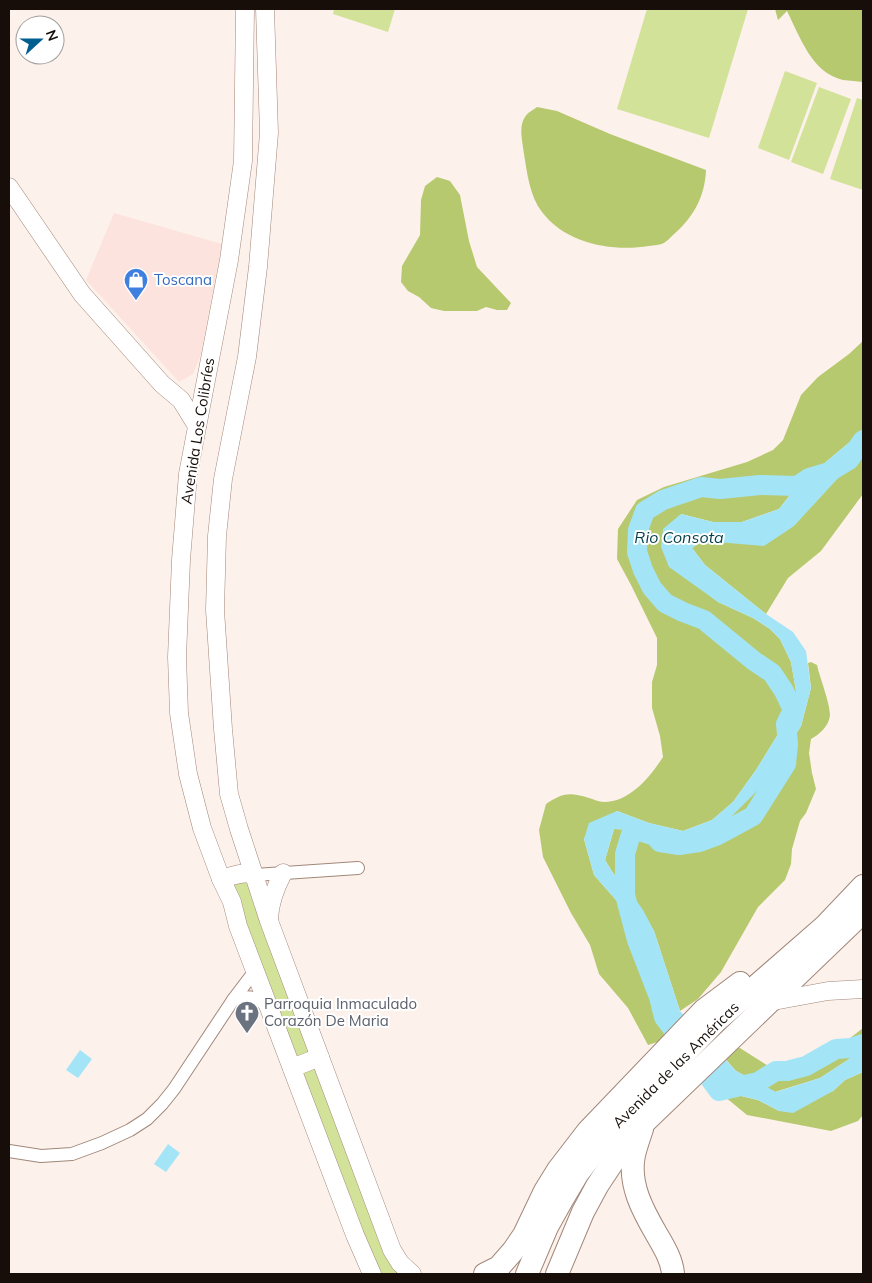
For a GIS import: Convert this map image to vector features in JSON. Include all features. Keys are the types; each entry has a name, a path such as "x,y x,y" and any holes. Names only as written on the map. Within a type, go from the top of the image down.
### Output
{"highway":[{"path":"485,1274 499,1267 513,1251 524,1235 545,1191 572,1150 588,1132 668,1060 710,1016 772,959 825,926 863,886"},
{"name":"Avenida de las Américas","path":"557,1274 570,1240 597,1186 630,1136 863,912"},
{"name":"Avenida de las Américas","path":"527,1274 547,1227 578,1173 668,1060"},
{"path":"644,1121 634,1154 633,1181 644,1210 665,1248 673,1274"}],"main road":[{"name":"Avenida Los Colibríes","path":"245,9 243,161 229,260 188,474 181,560 177,657 179,712 188,774 202,828 221,879 232,902 238,926 355,1235 372,1274"},
{"path":"265,9 268,133 258,267 247,356 223,479 216,536 215,610 229,794 238,829 255,875 268,921 392,1250 400,1263 412,1274"},
{"path":"9,187 82,294 162,384 181,400 197,426"},
{"path":"229,260 258,267"},
{"path":"181,400 206,383"},
{"path":"221,879 248,872 255,875"},
{"path":"268,921 270,904 283,872"},
{"path":"812,962 810,969 814,984 820,989 828,991"},
{"path":"768,1002 828,991 863,989"},
{"path":"292,1068 320,1057"}],"street":[{"path":"255,875 358,868"},
{"path":"9,1151 41,1156 72,1154 102,1143 147,1119 174,1089 233,1000 255,971"},
{"path":"233,1000 243,996 253,997 263,1002 270,1010"}],"shaded area":[{"path":"114,213 222,244 201,354 193,374 179,382 86,280"}],"green space":[{"path":"334,9 395,9 388,32 333,14"},
{"path":"647,9 748,9 709,138 617,109"},
{"path":"775,9 863,9 863,82 843,80 823,70 808,53 787,11 778,20"},
{"path":"785,71 817,83 789,160 758,148"},
{"path":"819,87 851,99 823,174 791,162"},
{"path":"857,98 863,100 863,190 830,179"},
{"path":"537,107 557,111 610,134 706,170 703,189 692,214 665,242 635,248 620,248 591,243 564,232 552,223 538,206 528,177 521,130 526,116"},
{"path":"437,177 450,181 460,195 469,241 477,267 511,303 507,310 486,307 477,311 444,311 431,308 419,297 408,291 401,282 402,266 420,235 421,200 425,186"},
{"path":"863,341 863,431 797,486 779,509 742,522 713,522 681,514 707,593 718,602 753,618 770,629 780,639 791,662 796,691 793,710 756,770 733,802 712,820 683,831 649,823 617,811 584,839 594,875 630,916 640,931 663,988 677,1032 670,1038 648,1045 628,1008 599,974 590,945 571,913 543,857 539,830 546,804 552,800 571,794 604,802 622,798 631,793 645,780 663,757 660,736 652,708 652,682 657,665 657,638 617,559 618,529 637,500 664,487 747,462 773,450 783,440 801,395 818,377"},
{"path":"863,451 863,494 821,551 788,578 766,614 705,565 692,548 705,539 717,542 825,491"},
{"path":"811,662 817,665 827,697 830,715 824,729 811,739 809,753 816,789 806,813 800,821 792,849 791,864 785,880 758,907 721,972 698,999 680,1011 654,931 629,890 613,873 605,860 614,829 636,830 660,842 679,845 766,782 801,726 811,688 808,663"},
{"path":"248,873 392,1250 412,1274 372,1274 221,879"},
{"path":"863,1028 863,1050 820,1078 775,1092 736,1071 720,1053 732,1043 776,1071 806,1066 836,1049"},
{"path":"705,1065 737,1095 758,1100 779,1111 833,1091 845,1080 863,1072 863,1115 858,1121 831,1131 747,1115 696,1073"}],"water":[{"name":"Rio Consota","path":"863,431 863,451 794,526 764,546 717,542 706,539 692,548 705,565 766,614 793,632 806,651 811,688 801,726 766,782 721,827 699,842 679,845 660,842 636,830 614,829 605,860 643,910 654,931 680,1011 736,1071 776,1092 820,1078 863,1050 863,1072 845,1080 833,1091 793,1113 779,1111 758,1100 737,1095 719,1080 677,1032 663,988 640,931 630,916 594,875 584,839 589,823 617,811 649,823 683,831 712,820 733,802 756,770 793,710 796,691 791,662 780,639 770,629 753,618 718,602 669,567 661,547 663,529 681,514 713,522 742,522 779,509 797,486"},
{"path":"80,1050 92,1059 78,1078 66,1070"},
{"path":"168,1144 180,1153 166,1172 154,1164"}],"waterway":[{"path":"863,440 849,460 829,472 809,478 797,486 760,485 720,489 701,487 663,500 645,511 638,530 637,552 652,588 665,603 704,620 754,661 772,673 784,691 793,710 786,724 788,744 786,764 753,816 718,835 699,842 679,845 660,842 655,836 636,830 631,834 625,854 625,895 637,940 659,997 664,1017 719,1091 758,1082 776,1071 787,1071 806,1066 836,1049 851,1048 863,1044"}],"place":[{"name":"Toscana","path":"136,301"},
{"name":"Parroquia Inmaculado Corazón De Maria","path":"247,1034"}]}
